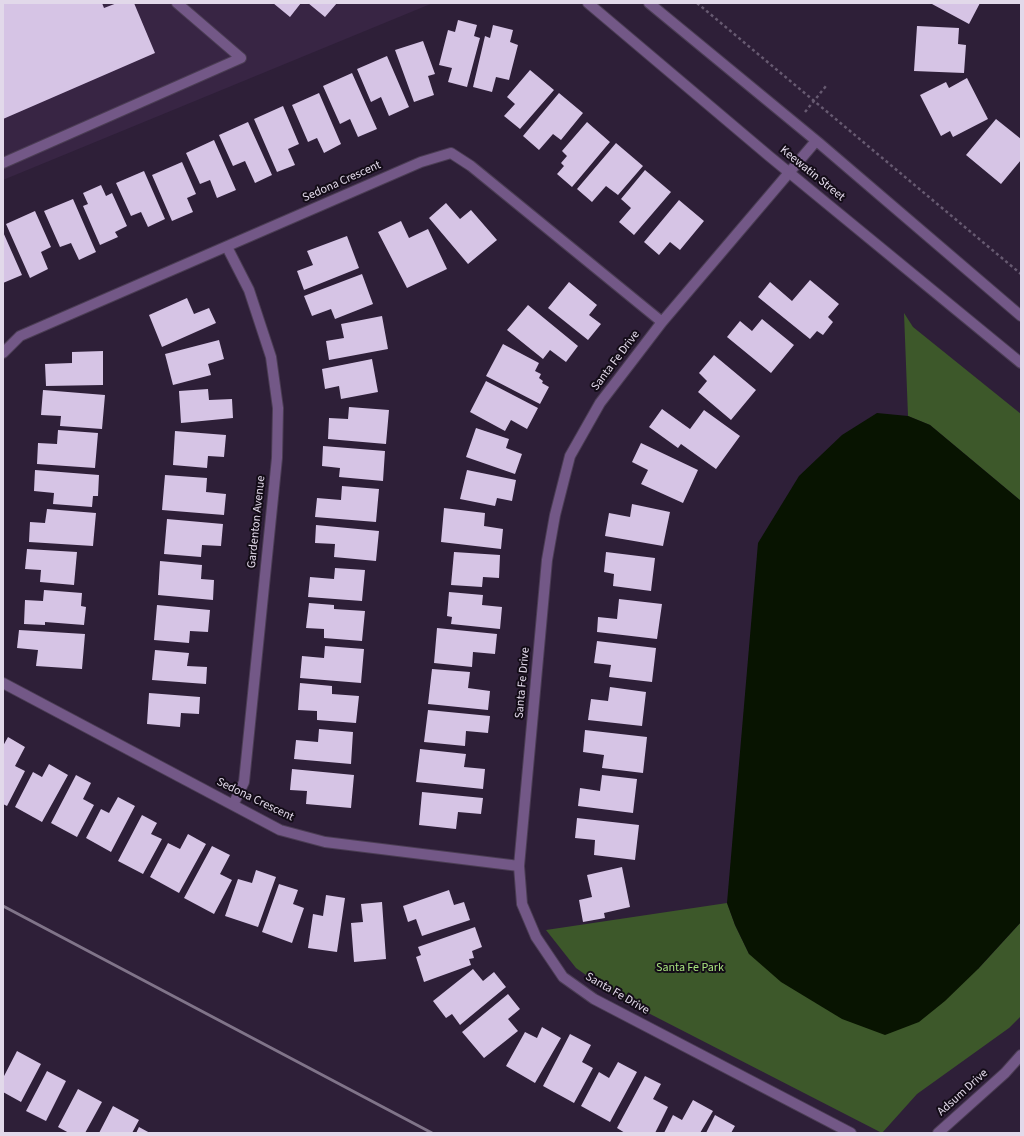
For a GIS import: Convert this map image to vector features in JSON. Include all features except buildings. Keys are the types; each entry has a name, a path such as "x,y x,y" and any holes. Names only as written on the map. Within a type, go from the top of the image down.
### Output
{"street":[{"path":"3,163 241,58 177,3"},
{"name":"Keewatin Street","path":"588,3 790,173 1021,363"},
{"path":"649,3 816,141 1021,316"},
{"name":"Santa Fe Drive","path":"816,141 662,322 600,403 570,456 555,515 548,560 519,866 522,904 536,937 563,977 594,999 851,1133"},
{"name":"Sedona Crescent","path":"3,353 20,336 421,162 451,153 471,166 662,322"},
{"name":"Gardenton Avenue","path":"227,247 249,290 271,357 278,408 277,458 244,782 233,805"},
{"name":"Sedona Crescent","path":"3,683 280,830 325,842 519,866"},
{"name":"Adsum Drive","path":"938,1133 1005,1073 1021,1055"},
{"name":"Adsum Drive","path":"1005,1073 1021,1062"}],"path":[{"path":"697,3 1021,274"},
{"path":"805,112 826,86"}],"shaded area":[{"path":"3,3 433,3 3,180"},
{"path":"877,413 908,416 930,425 1021,501 1021,922 978,969 945,1001 919,1022 885,1035 842,1019 781,982 749,954 735,925 727,903 758,543 799,476 842,435"}],"green space":[{"path":"904,313 913,327 1021,414 1021,501 930,425 908,416"},
{"name":"Santa Fe Park","path":"727,903 735,925 749,954 978,969 1021,922 1021,1016 1009,1028 917,1094 882,1133 619,998 576,968 546,930"}],"railway":[{"path":"3,906 432,1133"}]}
